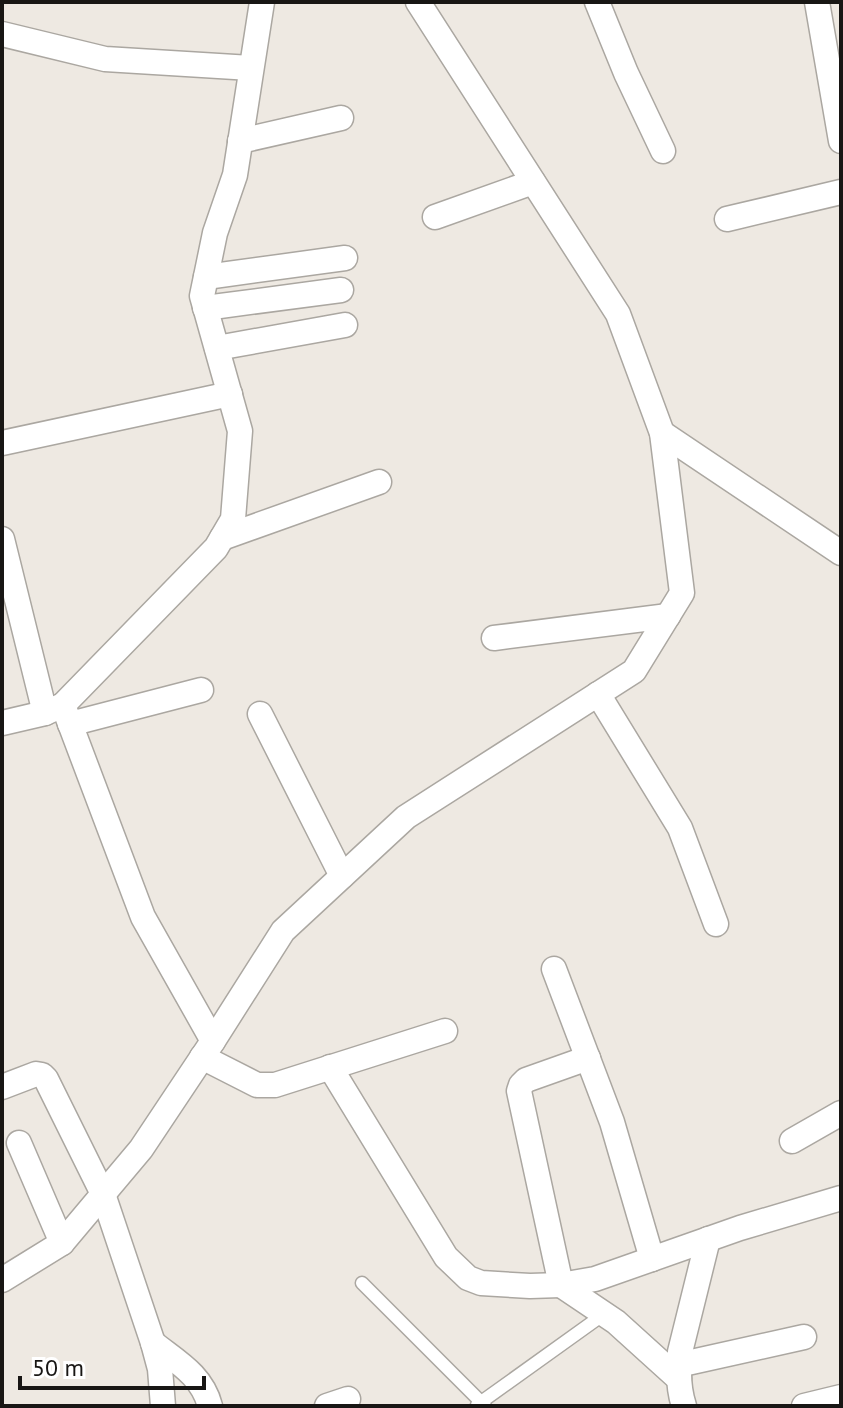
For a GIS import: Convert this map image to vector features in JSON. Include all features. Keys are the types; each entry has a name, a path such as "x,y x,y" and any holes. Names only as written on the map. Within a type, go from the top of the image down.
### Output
{"street":[{"path":"60,714 216,548 233,519 240,431 202,296 215,233 235,175 262,2"},
{"path":"2,1280 62,1243 141,1149 283,931 406,817 634,671 682,593 662,433 618,314 418,2"},
{"path":"597,2 663,151"},
{"path":"817,2 841,141"},
{"path":"2,34 105,59 251,68"},
{"path":"240,141 341,118"},
{"path":"435,217 533,182"},
{"path":"727,219 841,192"},
{"path":"206,277 345,258"},
{"path":"205,308 341,290"},
{"path":"217,348 345,325"},
{"path":"2,443 230,394"},
{"path":"662,433 841,553"},
{"path":"222,538 379,482"},
{"path":"2,539 60,714 143,917 207,1049 257,1085 275,1085 445,1031"},
{"path":"494,638 668,616"},
{"path":"2,723 201,690"},
{"path":"598,694 680,828 716,924"},
{"path":"260,714 342,876"},
{"path":"554,969 619,1141 652,1259"},
{"path":"588,1058 526,1080 519,1091 561,1285 627,1331 678,1372"},
{"path":"330,1067 446,1257 468,1278 481,1283 561,1285 595,1279 708,1239 841,1198"},
{"path":"2,1087 36,1074 46,1079 103,1194 153,1343 160,1369 163,1406"},
{"path":"792,1141 841,1113"},
{"path":"19,1143 62,1243"},
{"path":"684,1406 678,1372 680,1352 708,1239"},
{"path":"678,1372 804,1337"},
{"path":"153,1343 194,1374 204,1387 210,1406"},
{"path":"804,1406 841,1397"}],"lane":[{"path":"362,1283 480,1405 604,1314"}]}
